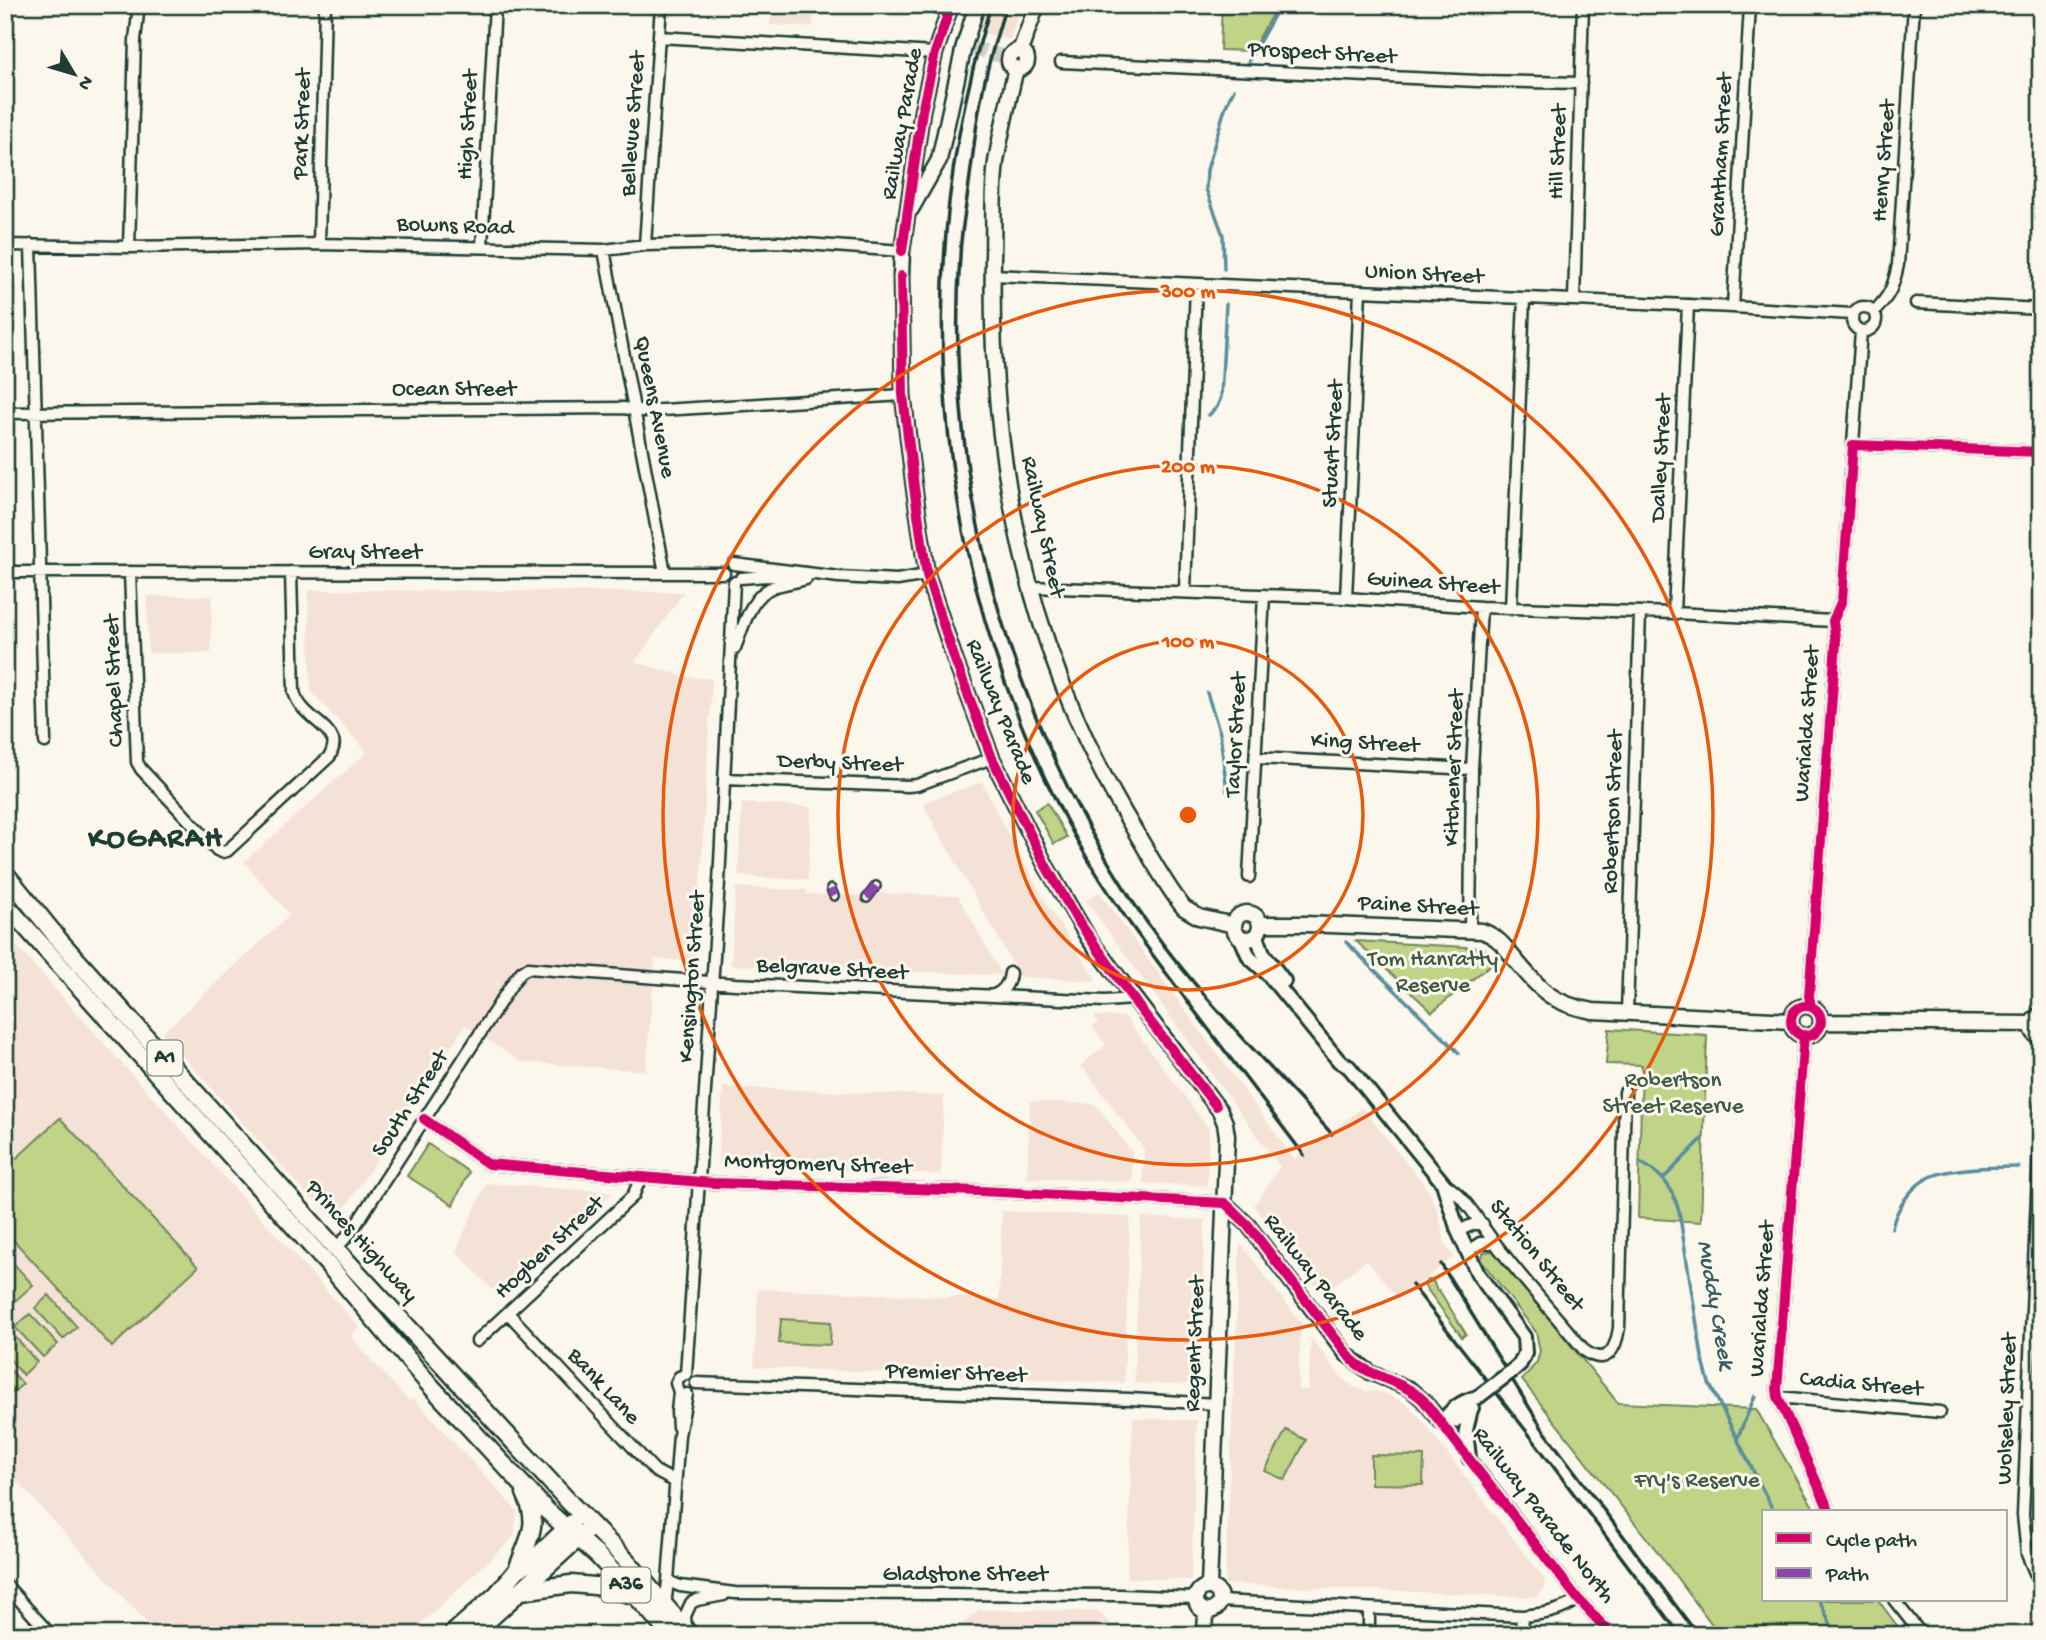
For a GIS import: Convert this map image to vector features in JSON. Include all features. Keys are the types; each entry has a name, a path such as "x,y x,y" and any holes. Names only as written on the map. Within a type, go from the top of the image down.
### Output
{"highway":[{"name":"Princes Highway","path":"5,873 69,951 335,1248 626,1560 688,1633"},
{"name":"Princes Highway","path":"5,904 323,1259 415,1369 519,1482 598,1556 670,1635"},
{"name":"A1","path":"517,1570 532,1536 534,1518 532,1507 519,1482"},
{"path":"472,1635 521,1591 587,1520"},
{"name":"A1","path":"451,1635 496,1594 517,1570 572,1534"},
{"path":"521,1591 571,1584 606,1587 637,1597"}],"main road":[{"name":"Railway Parade","path":"951,5 935,53 922,111 902,251 903,395 927,575 992,758 1046,866 1088,939 1216,1106"},
{"name":"Railway Parade","path":"908,214 936,167 977,5"},
{"name":"Railway Street","path":"1037,5 1013,58 996,164 993,275 995,373 998,420 1011,509 1030,587 1051,654 1082,733 1131,825 1184,908 1193,915 1234,925"},
{"path":"914,163 930,165 941,150"},
{"path":"1246,913 1257,917 1259,930 1249,940 1241,939 1235,933 1234,925 1238,917 1246,913"},
{"name":"Paine Street","path":"1259,930 1305,924 1482,932 1495,937 1536,984 1558,1002 1593,1011 1791,1021"},
{"path":"1811,1007 1819,1013 1821,1022 1817,1031 1804,1035 1794,1030 1791,1021 1798,1009 1811,1007"},
{"path":"1821,1022 2036,1019 2034,1033 2041,1038"},
{"name":"Regent Street","path":"1209,1587 1227,1136 1223,1117 1216,1106"},
{"path":"1209,1587 1216,1590 1220,1601 1216,1608 1206,1611 1199,1608 1195,1598 1201,1588 1209,1587"},
{"path":"1205,1635 1206,1611"}],"street":[{"path":"129,247 135,40 139,5"},
{"name":"Park Street","path":"319,244 325,5"},
{"name":"High Street","path":"482,246 495,5"},
{"name":"Bellevue Street","path":"645,245 661,5"},
{"name":"Hill Street","path":"1574,300 1583,5"},
{"name":"Grantham Street","path":"1733,307 1749,5"},
{"name":"Henry Street","path":"1874,312 1889,296 1898,265 1914,5"},
{"path":"659,37 935,53"},
{"name":"Prospect Street","path":"1061,62 1581,83"},
{"name":"Bowns Road","path":"5,245 129,247 319,244 604,250 645,245 779,242 902,251"},
{"path":"31,245 45,741"},
{"name":"Queens Avenue","path":"604,250 665,573"},
{"name":"Union Street","path":"993,275 1852,314"},
{"path":"1185,591 1196,284"},
{"name":"Stuart Street","path":"1346,598 1360,291"},
{"path":"1511,609 1524,299"},
{"path":"1916,303 2041,309"},
{"name":"Dalley Street","path":"1674,613 1688,305"},
{"path":"1864,306 1874,312 1874,326 1861,331 1854,326 1852,314 1857,308 1864,306"},
{"name":"Warialda Street","path":"1811,1007 1836,644 1833,621 1842,600 1861,331"},
{"name":"Ocean Street","path":"5,412 623,408 646,411 903,395"},
{"path":"1853,445 2041,452"},
{"path":"839,577 806,579 766,576 738,580 726,579 724,573 727,566 734,564 839,577 897,580 927,575"},
{"path":"734,564 742,569 738,580"},
{"name":"Gray Street","path":"5,572 724,573"},
{"name":"Chapel Street","path":"130,572 137,762 217,850 222,852 227,851 330,756 333,749 333,740 301,707 294,692 290,572"},
{"path":"731,659 748,614 760,596 772,588 806,579"},
{"name":"Kensington Street","path":"686,1374 738,580"},
{"name":"Guinea Street","path":"1030,587 1185,591 1511,609 1833,621"},
{"name":"Taylor Street","path":"1249,877 1264,595"},
{"name":"Kitchener Street","path":"1470,930 1472,769 1480,607"},
{"name":"Robertson Street","path":"1627,1013 1640,613"},
{"name":"Derby Street","path":"724,779 908,786 942,777 992,758"},
{"name":"King Street","path":"1255,758 1472,769"},
{"path":"867,898 876,886"},
{"name":"Station Street","path":"1259,930 1260,947 1271,965 1345,1056 1349,1067 1443,1183 1455,1190 1483,1224 1494,1243 1585,1350 1596,1357 1606,1356 1611,1352 1619,1328 1625,1092"},
{"name":"Station Street","path":"1241,939 1249,957 1268,974 1339,1061 1349,1067"},
{"name":"Belgrave Street","path":"528,968 735,984 1105,1001 1133,999"},
{"name":"South Street","path":"323,1259 355,1226 514,981 528,968"},
{"path":"992,996 1004,989 1010,973"},
{"name":"Warialda Street","path":"1804,1035 1778,1364 1778,1397 1829,1510"},
{"name":"Wolseley Street","path":"2041,1104 2023,1516 2027,1554 2041,1587"},
{"name":"Montgomery Street","path":"424,1119 488,1164 698,1182 979,1191 1225,1203"},
{"name":"Hogben Street","path":"477,1341 633,1196 641,1177"},
{"name":"Station Street","path":"1442,1423 1449,1411 1478,1397 1512,1371 1520,1364 1525,1353 1524,1337 1478,1274 1467,1252 1443,1183"},
{"name":"Railway Parade","path":"1225,1203 1248,1225 1346,1354 1371,1373 1410,1389 1442,1423"},
{"path":"1458,1231 1474,1224 1483,1224"},
{"path":"1467,1252 1480,1243 1494,1243"},
{"name":"Bank Lane","path":"508,1313 654,1471 674,1481"},
{"path":"686,1374 696,1382 694,1389 683,1393 676,1386 676,1381 686,1374"},
{"name":"Premier Street","path":"696,1382 1216,1404"},
{"path":"665,1606 683,1393"},
{"name":"Station Street","path":"1471,1409 1478,1397"},
{"name":"Cadia Street","path":"1778,1397 1940,1412"},
{"path":"1442,1423 1455,1421 1471,1409"},
{"path":"1469,1458 1466,1430 1471,1409"},
{"name":"Railway Parade North","path":"1442,1423 1578,1599 1603,1630 1612,1635"},
{"name":"Gladstone Street","path":"668,1581 680,1586 735,1593 1119,1595 1195,1598"},
{"path":"7,1591 51,1635"},
{"name":"Gladstone Street","path":"688,1633 685,1616 691,1603 735,1593"},
{"path":"1220,1601 1522,1616 1556,1611 1578,1599"},
{"path":"1897,1602 1922,1635"},
{"path":"1369,1609 1369,1635"},
{"path":"1521,1635 1522,1616"}],"shaded area":[{"path":"771,5 814,5 813,27 770,25"},
{"path":"984,5 1021,5 1010,40 976,31"},
{"path":"310,590 684,592 635,662 683,676 712,679 696,959 655,959 646,1071 521,1062 465,1025 341,1214 332,1217 316,1200 311,1199 162,1033 290,915 244,862 367,752 311,691"},
{"path":"147,596 212,596 211,653 148,653"},
{"path":"982,782 1049,908 1097,981 1020,977 924,806 925,802"},
{"path":"742,803 811,807 808,880 738,876"},
{"path":"736,887 807,890 807,894 958,896 1002,975 731,965"},
{"path":"1099,892 1294,1159 1362,1108 1426,1187 1437,1209 1446,1247 1454,1257 1398,1299 1367,1260 1322,1294 1254,1206 1280,1167 1086,901"},
{"path":"5,933 360,1328 351,1336 363,1351 409,1401 413,1398 517,1511 514,1537 409,1635 158,1635 5,1468"},
{"path":"1094,1016 1125,1017 1209,1129 1205,1186 1143,1183 1144,1149 1081,1065 1106,1045 1092,1027 1098,1022"},
{"path":"723,1087 944,1096 941,1174 718,1165"},
{"path":"1030,1101 1097,1106 1132,1152 1132,1182 1027,1178"},
{"path":"486,1183 613,1192 500,1298 456,1251"},
{"path":"1002,1211 1130,1217 1124,1383 754,1367 758,1289 999,1299"},
{"path":"1141,1217 1205,1220 1199,1385 1134,1383"},
{"path":"1240,1243 1301,1323 1298,1390 1308,1390 1311,1338 1343,1379 1354,1387 1381,1392 1406,1404 1420,1418 1545,1580 1544,1588 1536,1597 1225,1584"},
{"path":"1133,1418 1197,1420 1191,1580 1127,1578"},
{"path":"979,1610 1098,1611 1120,1635 951,1635"}],"green space":[{"path":"1222,5 1277,5 1252,51 1220,50"},
{"path":"1047,803 1067,837 1054,844 1035,810"},
{"name":"Tom Hanratty Reserve","path":"1356,941 1484,948 1495,961 1432,1012"},
{"name":"Robertson Street Reserve","path":"1609,1029 1707,1035 1701,1222 1638,1218 1642,1065 1606,1064"},
{"path":"60,1118 198,1267 112,1347 5,1231 5,1169"},
{"path":"428,1144 469,1172 453,1205 407,1176"},
{"name":"Fry's Reserve","path":"1494,1251 1618,1403 1756,1409 1815,1510 1762,1510 1762,1602 1879,1602 1904,1635 1720,1635 1522,1380 1537,1362 1540,1351 1536,1332 1480,1259 1484,1252"},
{"path":"5,1254 33,1285 5,1310"},
{"path":"1427,1280 1433,1281 1437,1291 1439,1290 1466,1334 1462,1337 1424,1285"},
{"path":"49,1295 77,1327 63,1339 35,1308"},
{"path":"30,1314 58,1344 43,1357 15,1327"},
{"path":"781,1319 831,1322 830,1345 779,1343"},
{"path":"10,1331 37,1362 23,1375 5,1354 5,1336"},
{"path":"5,1364 23,1384 5,1399"},
{"path":"1286,1430 1306,1440 1285,1480 1265,1471"},
{"path":"1371,1455 1424,1456 1423,1485 1371,1484"},
{"path":"1387,1628 1504,1631 1503,1635 1387,1635"}],"waterway":[{"path":"1247,64 1280,5"},
{"path":"1224,269 1223,235 1206,189 1207,170 1225,108 1234,89"},
{"path":"1209,415 1217,407 1221,397 1226,304"},
{"path":"1207,693 1220,733 1227,791"},
{"path":"1346,942 1459,1053"},
{"path":"1664,1178 1703,1138"},
{"name":"Muddy Creek","path":"1640,1162 1666,1182 1676,1202 1702,1357 1709,1383 1773,1510"},
{"path":"1892,1228 1904,1200 1926,1179 1959,1170 2019,1167"},
{"path":"1737,1439 1755,1396"},
{"name":"Muddy Creek","path":"1820,1602 1836,1635"}],"tunnel":[{"path":"972,48 1006,57"}],"railway":[{"path":"991,5 964,111 948,218 942,326 948,434 965,540 993,645 1031,746 1091,865 1146,946 1304,1155"},
{"path":"1006,5 992,50 977,125 961,246 958,342 963,427 975,511 994,593 1020,674 1051,753 1089,829 1133,902 1178,964 1332,1134"},
{"path":"1441,1264 1542,1428 1698,1635"},
{"path":"1412,1285 1680,1635"}],"marked path":[{"path":"867,898 876,886"},
{"path":"831,889 834,896"}],"cycle path":[{"path":"902,251 922,111 935,53 951,5"},
{"path":"901,276 903,395 927,575 992,758 1046,866 1076,918 1138,1006 1216,1106"},
{"path":"1811,1007 1809,996 1836,644 1833,621 1842,600 1853,445 2041,452"},
{"path":"1806,1006 1816,1011 1821,1021 1816,1031 1806,1036 1796,1031 1791,1021 1796,1011 1806,1006"},
{"path":"1804,1035 1777,1389 1778,1397 1829,1510"},
{"path":"424,1119 488,1164 713,1183 979,1191 1225,1203 1248,1225 1352,1360 1407,1388 1424,1401 1578,1599 1612,1635"}],"district":[{"name":"KOGARAH","path":"156,840"}]}
